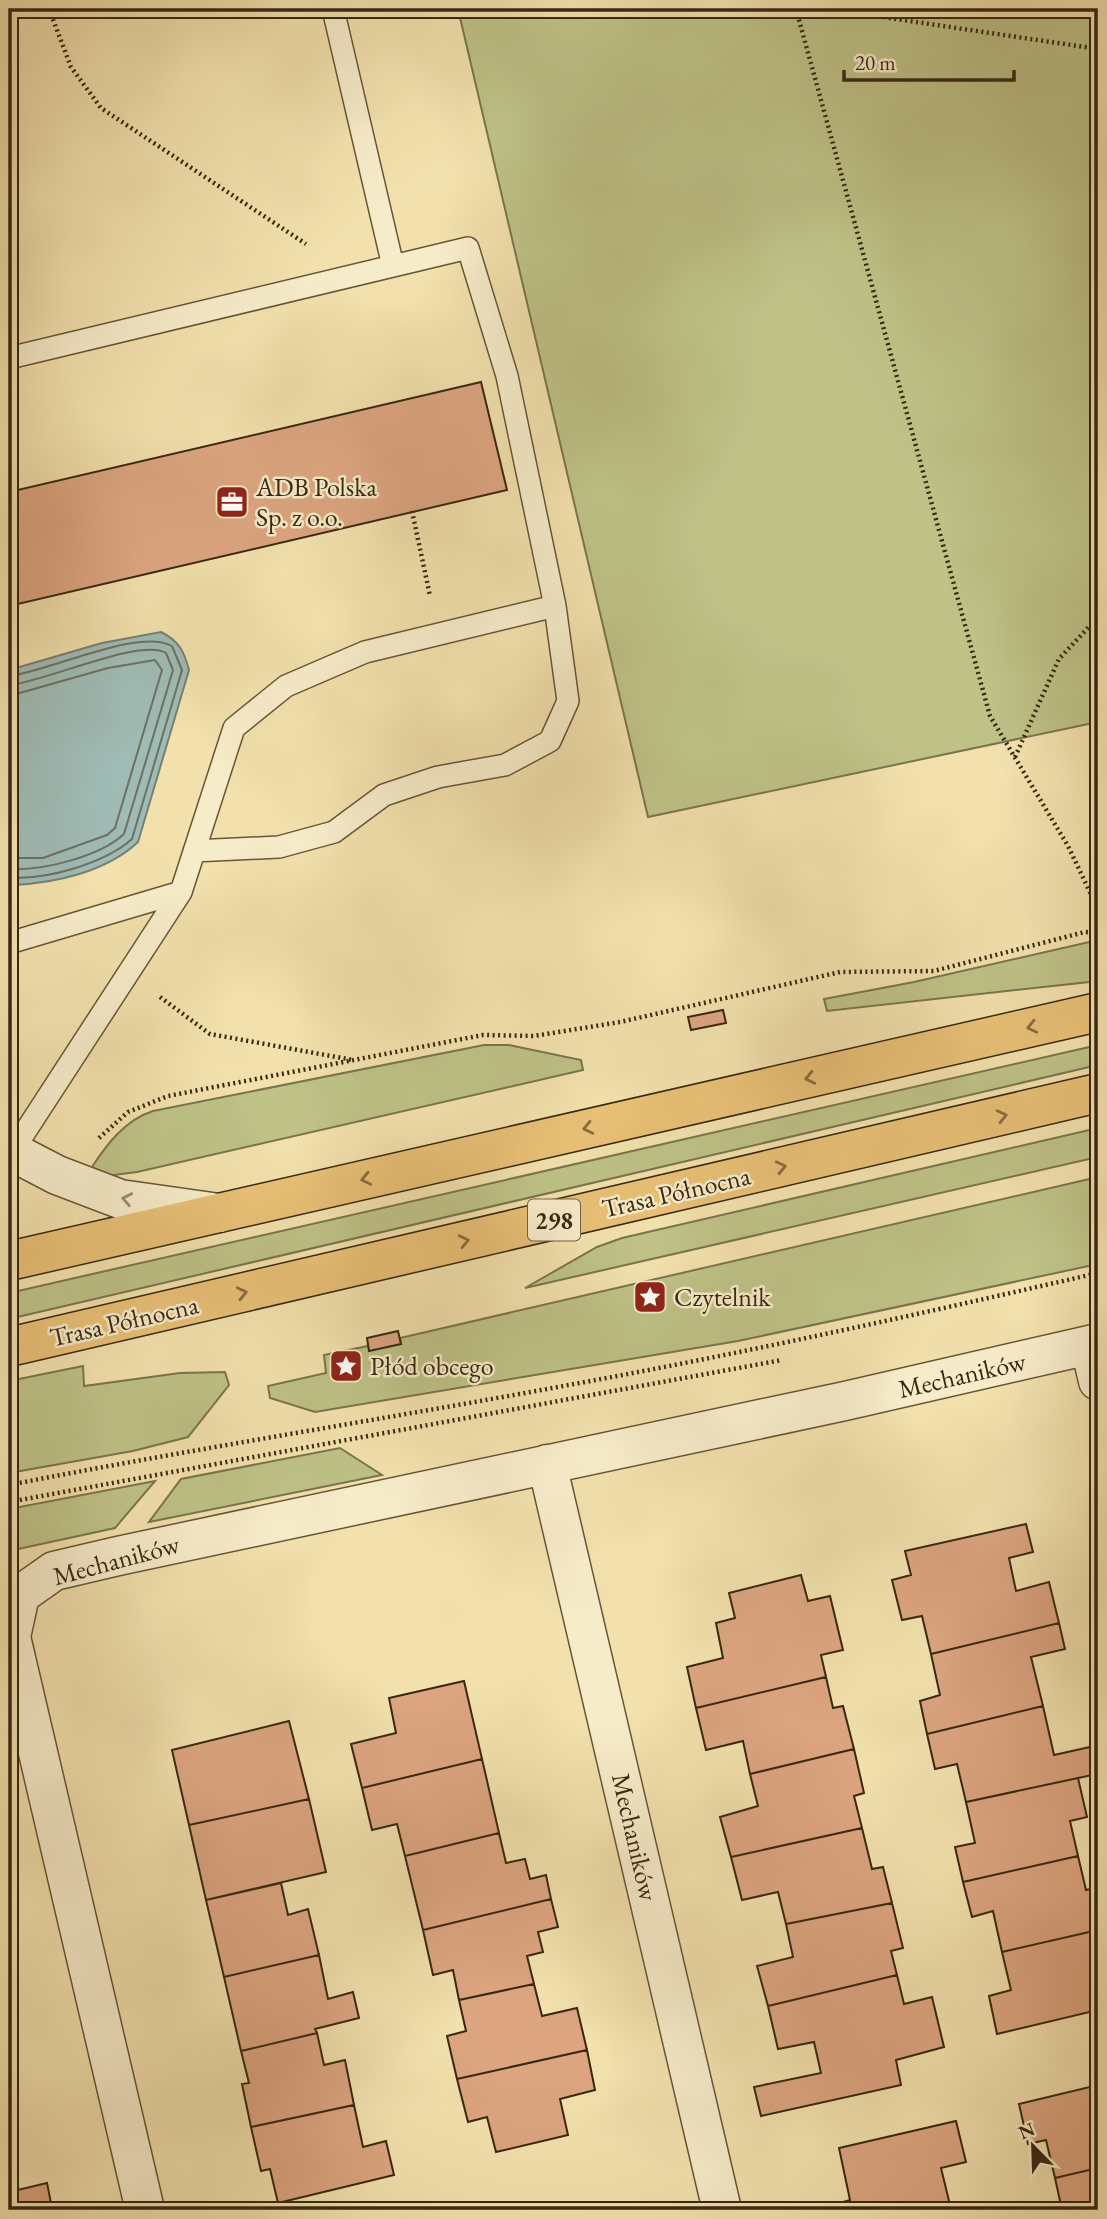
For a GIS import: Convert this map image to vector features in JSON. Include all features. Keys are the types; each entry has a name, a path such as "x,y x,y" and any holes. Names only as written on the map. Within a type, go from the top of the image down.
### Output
{"main road":[{"path":"9,1261 1098,1012"},
{"name":"Trasa Północna","path":"9,1348 1098,1093"}],"street":[{"path":"10,1148 57,1175 120,1199 219,1213"},
{"name":"Mechaników","path":"145,2210 10,1637 20,1595 54,1572 547,1464 1096,1357"},
{"name":"Mechaników","path":"547,1464 722,2210"}],"lane":[{"path":"333,9 393,266"},
{"path":"9,358 468,248 507,376 555,606 568,701 550,741 505,765 439,777 384,795 334,832 279,847 194,851"},
{"path":"10,1148 181,892 234,728 286,686 365,652 555,606"},
{"path":"9,943 181,892"}],"path":[{"path":"49,9 71,67 102,108 274,221 313,249 343,278"},
{"path":"796,9 990,716 1069,846 1098,909"},
{"path":"829,9 1098,49"},
{"path":"412,512 430,593"},
{"path":"1015,757 1059,659 1098,617"},
{"path":"57,1175 128,1112 158,1100 483,1035 534,1036 620,1022 840,972 934,971 1085,932 1098,933"},
{"path":"128,974 210,1034 355,1060"},
{"path":"9,1485 189,1449 656,1368 858,1328 1098,1273"},
{"path":"9,1502 787,1359"}],"green space":[{"path":"458,9 1098,9 1098,722 648,817"},
{"path":"1098,940 1098,981 827,1011 824,999 914,982"},
{"path":"484,1045 509,1045 581,1060 583,1070 137,1172 106,1176 92,1167 125,1127 153,1111"},
{"path":"1098,1045 1098,1065 9,1319 9,1293"},
{"path":"1098,1128 1098,1157 525,1288 597,1247 622,1238"},
{"path":"1098,1177 1098,1264 738,1341 315,1412 270,1398 268,1386 326,1373 324,1355 368,1346 370,1350 401,1344 400,1338"},
{"path":"83,1366 84,1386 180,1373 225,1372 229,1385 188,1437 133,1451 9,1473 9,1381"},
{"path":"340,1448 382,1475 149,1522 181,1479"},
{"path":"155,1481 115,1528 9,1551 9,1509"}],"water":[{"path":"161,632 180,647 189,670 138,842 111,861 79,874 29,884 9,883 9,670 102,643"}],"building":[{"name":"ADB Polska Sp. z o.o.","path":"481,382 507,490 9,606 9,492"},
{"path":"723,1010 726,1023 691,1030 688,1017"},
{"path":"398,1331 401,1344 369,1351 367,1338"},
{"path":"1026,1524 1033,1552 1009,1558 1016,1591 1049,1582 1059,1623 931,1654 922,1616 902,1620 892,1580 911,1575 905,1551"},
{"path":"801,1575 808,1601 830,1596 843,1650 821,1655 826,1677 696,1708 687,1667 723,1658 716,1623 735,1618 729,1593"},
{"path":"1059,1623 1065,1649 1031,1657 1043,1706 927,1734 920,1701 940,1695 931,1654"},
{"path":"826,1677 833,1708 843,1706 854,1749 750,1774 743,1741 706,1750 696,1708"},
{"path":"464,1681 482,1759 362,1788 351,1744 396,1733 389,1698"},
{"path":"1043,1706 1054,1755 1090,1747 1097,1774 966,1802 957,1764 935,1769 927,1734"},
{"path":"289,1721 309,1799 189,1825 172,1750"},
{"path":"854,1749 864,1793 854,1796 862,1828 731,1857 720,1817 758,1806 750,1774"},
{"path":"482,1759 499,1833 405,1856 397,1824 372,1830 362,1788"},
{"path":"1078,1778 1087,1817 1070,1821 1078,1856 963,1882 955,1847 975,1843 966,1802"},
{"path":"309,1799 326,1872 206,1900 189,1825"},
{"path":"862,1828 872,1869 883,1867 892,1903 786,1924 778,1892 742,1900 731,1857"},
{"path":"499,1833 506,1863 525,1859 530,1879 546,1875 551,1899 423,1930 405,1856"},
{"path":"1078,1856 1086,1890 1095,1888 1098,1930 1002,1952 993,1911 972,1917 963,1882"},
{"path":"281,1883 288,1915 308,1909 319,1955 224,1977 206,1900"},
{"path":"551,1899 558,1927 538,1932 543,1952 527,1956 534,1984 459,2000 453,1970 433,1975 423,1930"},
{"path":"892,1903 903,1948 891,1951 897,1975 768,2006 757,1966 793,1957 786,1924"},
{"path":"1098,1930 1098,2010 997,2034 989,1996 1011,1990 1002,1952"},
{"path":"319,1955 328,1999 353,1992 359,2018 315,2029 317,2033 241,2051 224,1977"},
{"path":"897,1975 904,2004 932,1997 944,2047 896,2060 901,2085 761,2116 754,2087 821,2073 814,2042 778,2049 768,2006"},
{"path":"534,1984 542,2016 577,2008 587,2050 457,2079 447,2036 466,2031 459,2000"},
{"path":"317,2033 324,2065 345,2060 354,2105 251,2127 242,2084 249,2083 241,2051"},
{"path":"587,2050 595,2090 560,2099 568,2135 496,2152 487,2117 468,2122 457,2079"},
{"path":"1098,2085 1098,2168 1055,2178 1046,2140 1028,2144 1019,2104"},
{"path":"354,2105 363,2147 386,2141 394,2175 278,2203 270,2169 261,2171 251,2127"},
{"path":"956,2121 966,2162 941,2168 950,2205 929,2210 816,2210 850,2200 839,2148"},
{"path":"1098,2168 1098,2210 1062,2210 1055,2178"},
{"path":"47,2183 52,2208 9,2210 9,2192"}],"place":[{"name":"ADB Polska Sp. z o.o.","path":"232,502"},
{"name":"Czytelnik","path":"650,1297"},
{"name":"Płód obcego","path":"346,1366"}]}
